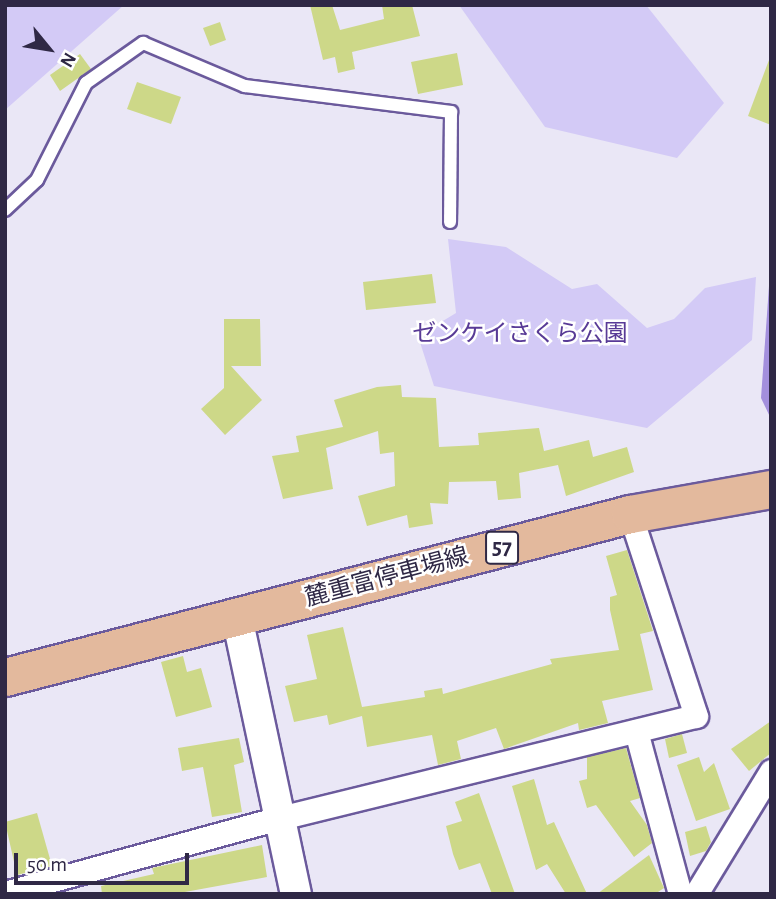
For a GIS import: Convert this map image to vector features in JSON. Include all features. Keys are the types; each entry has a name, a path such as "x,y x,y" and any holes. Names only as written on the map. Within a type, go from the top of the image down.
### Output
{"main road":[{"name":"麓重富停車場線","path":"5,677 630,514 771,489"}],"street":[{"path":"5,893 280,818 696,716 630,514"},
{"path":"236,617 296,894"},
{"path":"636,731 680,894"},
{"path":"696,894 771,771"}],"lane":[{"path":"5,210 37,180 86,83 143,43 245,86 451,112 450,222"}],"green space":[{"path":"5,5 124,5 5,110"},
{"path":"459,5 646,5 724,103 677,158 545,127"},
{"name":"ゼンケイさくら公園","path":"448,239 506,247 572,289 597,284 647,328 674,319 705,288 756,277 752,340 647,428 434,386 418,336 456,313"}],"shaded area":[{"path":"771,258 771,419 761,398"}],"building":[{"path":"310,5 332,5 340,30 384,19 382,5 412,5 420,36 352,52 355,69 338,73 335,57 323,60"},
{"path":"220,22 226,40 210,46 203,28"},
{"path":"457,53 463,85 418,94 411,62"},
{"path":"80,54 91,69 60,91 50,75"},
{"path":"771,60 771,125 748,116"},
{"path":"137,82 181,97 171,124 127,109"},
{"path":"432,274 436,303 366,310 363,282"},
{"path":"224,319 260,319 261,366 231,366 262,400 225,435 201,409 224,388"},
{"path":"401,385 402,397 436,398 439,447 479,445 478,433 539,428 544,451 589,440 593,457 627,447 634,472 566,496 558,465 519,473 521,498 498,500 496,481 449,482 448,504 430,503 433,524 409,528 407,515 367,526 358,496 395,486 394,452 380,454 378,431 326,448 333,489 283,499 272,456 299,452 296,436 343,427 334,400 377,387"},
{"path":"627,550 653,631 640,634 653,690 602,701 608,723 579,730 578,723 504,749 496,728 457,741 461,759 438,765 432,735 367,747 362,716 329,725 327,715 294,722 285,686 317,679 307,635 343,627 362,707 425,697 424,691 442,688 443,694 552,664 550,659 619,650 610,610 610,597 617,595 606,556"},
{"path":"183,656 187,672 201,668 212,707 176,717 161,662"},
{"path":"771,721 771,753 749,771 731,749"},
{"path":"682,734 687,753 669,758 665,739"},
{"path":"239,738 244,762 234,765 242,812 212,817 203,767 182,771 178,748"},
{"path":"626,748 640,798 630,801 647,825 652,843 634,857 596,805 587,808 579,781 587,779 587,757"},
{"path":"699,757 704,772 714,763 730,809 696,821 677,765"},
{"path":"534,779 547,825 554,822 587,894 566,894 547,864 536,870 512,786"},
{"path":"479,793 515,894 492,894 480,863 459,870 453,854 446,826 462,821 455,802"},
{"path":"37,813 52,866 17,875 5,822"},
{"path":"706,826 711,842 706,851 690,856 685,832"},
{"path":"262,845 267,877 174,894 102,894 101,886 154,874 152,868"},
{"path":"649,855 664,888 655,894 597,894"}]}
